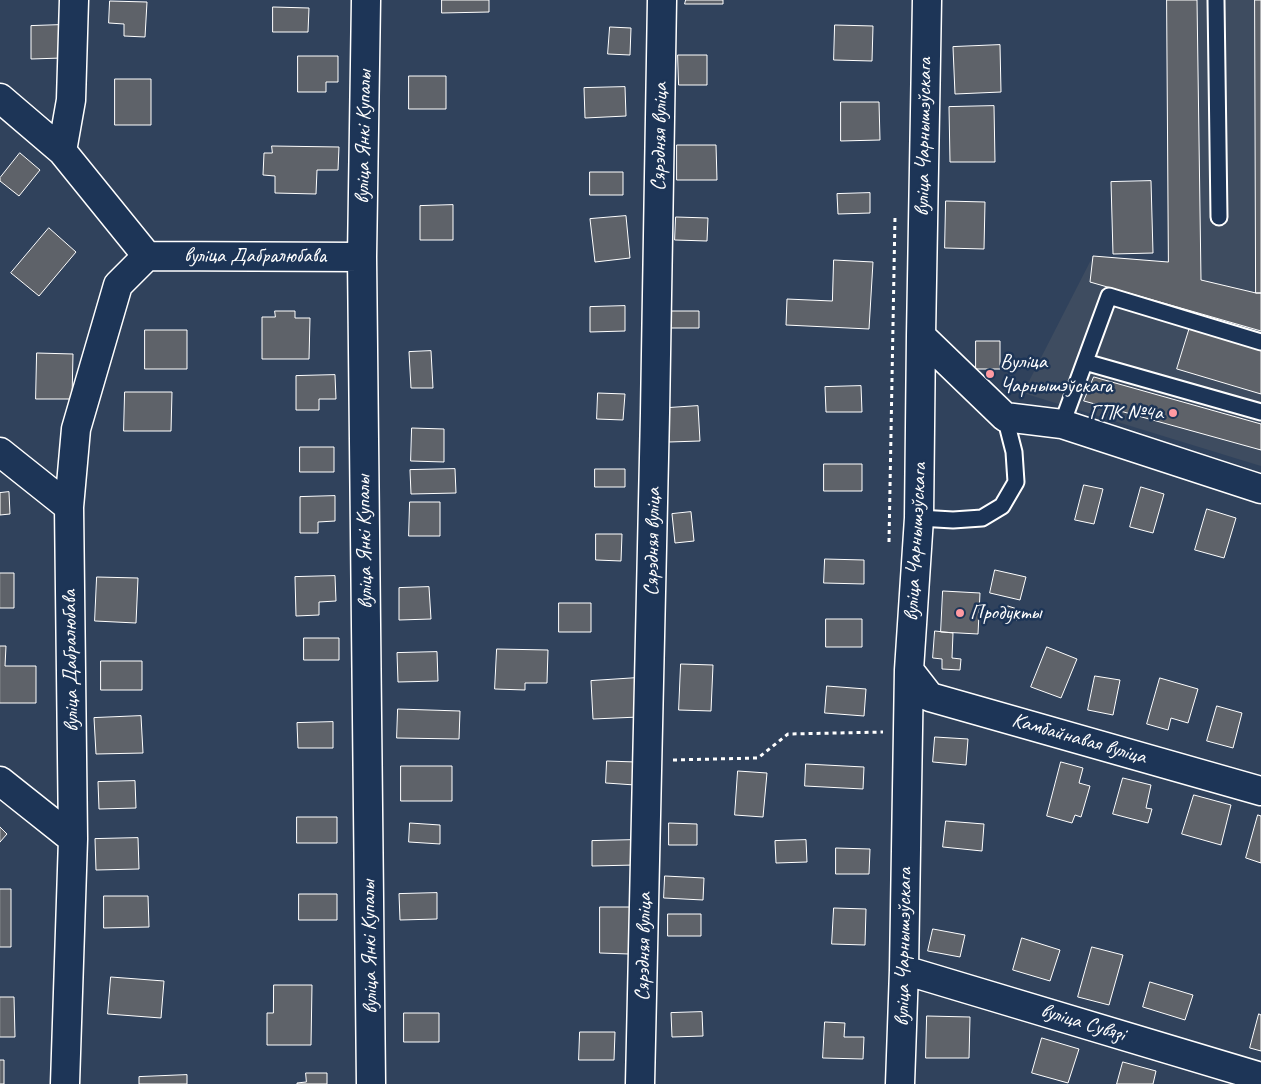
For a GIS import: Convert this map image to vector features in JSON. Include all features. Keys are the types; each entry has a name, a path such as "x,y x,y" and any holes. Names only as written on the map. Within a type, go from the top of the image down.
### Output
{"street":[{"path":"62,151 71,100 74,0"},
{"name":"вуліца Янкі Купалы","path":"366,0 362,257 371,1084"},
{"name":"Сярэдняя вуліца","path":"640,1084 656,413 662,0"},
{"name":"вуліца Чарнышэўскага","path":"900,1084 904,970 909,670 919,518 927,0"},
{"path":"0,98 62,151 147,256"},
{"name":"вуліца Дабралюбава","path":"66,1084 73,839 69,507 76,430 118,285 147,256 362,257"},
{"path":"921,336 1005,418 1062,424 1261,489"},
{"path":"0,452 69,507"},
{"name":"Камбайнавая вуліца","path":"909,670 930,697 1261,791"},
{"path":"0,781 73,839"},
{"name":"вуліца Сувязі","path":"904,970 1261,1077"}],"lane":[{"path":"1216,0 1218,217"},
{"path":"1062,424 1109,296 1261,342"},
{"path":"1085,362 1261,412"},
{"path":"919,518 954,520 982,518 1002,506 1016,482 1014,452 1005,418"}],"path":[{"path":"648,761 758,758 788,734 886,732"}],"shaded area":[{"path":"1167,0 1261,0 1261,466 1023,393 1093,256 1168,262"}],"building":[{"path":"442,0 489,0 489,12 442,13"},
{"path":"686,0 723,0 723,4 685,4"},
{"path":"1167,0 1197,0 1201,280 1261,293 1261,331 1090,282 1093,256 1168,262"},
{"path":"1255,0 1261,0 1261,293 1256,293"},
{"path":"110,1 147,2 145,37 124,36 124,24 109,23"},
{"path":"273,7 309,8 308,32 273,32"},
{"path":"61,25 62,58 31,59 31,26"},
{"path":"835,25 873,26 872,61 834,60"},
{"path":"610,27 631,28 630,55 608,54"},
{"path":"1000,45 1001,92 955,94 953,47"},
{"path":"678,55 707,55 707,85 679,85"},
{"path":"298,56 338,56 338,82 326,82 326,92 298,92"},
{"path":"409,76 446,76 446,109 409,109"},
{"path":"115,79 151,79 151,125 115,125"},
{"path":"625,87 626,116 585,118 584,88"},
{"path":"841,102 879,102 880,140 841,141"},
{"path":"994,106 995,162 950,162 949,107"},
{"path":"677,145 716,145 717,180 677,180"},
{"path":"272,146 339,147 338,170 317,170 316,194 275,193 275,176 263,175 264,153 272,153"},
{"path":"20,153 40,170 19,196 0,181 0,178"},
{"path":"590,172 623,172 623,195 590,195"},
{"path":"1151,181 1153,253 1113,254 1111,182"},
{"path":"870,193 870,213 838,214 837,194"},
{"path":"946,201 985,202 984,249 945,248"},
{"path":"453,205 453,240 420,240 420,206"},
{"path":"626,216 630,258 595,262 590,219"},
{"path":"676,217 708,218 707,241 675,240"},
{"path":"49,228 76,252 39,296 11,273"},
{"path":"834,260 873,262 869,329 786,325 787,299 832,301"},
{"path":"625,306 625,331 590,332 590,307"},
{"path":"275,311 295,311 295,318 310,318 309,359 262,359 262,317 275,317"},
{"path":"672,311 699,311 699,328 671,328"},
{"name":"ГПК №4а","path":"1190,327 1261,349 1261,394 1177,369"},
{"path":"145,330 187,330 187,369 145,369"},
{"path":"976,341 1000,341 1000,369 976,369"},
{"path":"431,351 433,388 411,388 409,352"},
{"path":"37,353 73,354 72,399 36,399"},
{"path":"335,375 336,399 319,399 319,410 296,410 296,376"},
{"name":"ГПК №4а","path":"1094,377 1261,424 1261,450 1084,401"},
{"path":"861,386 862,412 826,412 825,387"},
{"path":"125,392 172,392 171,431 124,431"},
{"path":"598,393 625,394 623,420 597,419"},
{"path":"698,406 700,441 669,442 668,408"},
{"path":"412,428 444,429 444,462 411,461"},
{"path":"300,447 334,447 334,472 300,472"},
{"path":"824,464 862,464 862,491 824,491"},
{"path":"455,469 456,493 411,494 410,470"},
{"path":"595,469 625,469 625,487 595,487"},
{"path":"1084,485 1103,489 1094,524 1075,520"},
{"path":"1141,487 1164,494 1153,533 1130,527"},
{"path":"9,492 10,514 0,515 0,493"},
{"path":"335,496 335,521 318,522 318,533 300,533 300,497"},
{"path":"410,502 440,502 440,536 409,536"},
{"path":"1207,509 1236,518 1224,558 1195,550"},
{"path":"691,512 694,541 675,543 672,514"},
{"path":"596,534 622,534 621,561 596,560"},
{"path":"825,559 864,560 864,584 824,583"},
{"path":"995,570 1026,577 1020,600 990,593"},
{"path":"0,573 14,573 14,608 0,608"},
{"path":"335,576 336,601 319,602 319,615 296,616 295,577"},
{"path":"97,577 138,578 136,623 95,621"},
{"path":"429,587 431,619 399,620 399,588"},
{"name":"Продукты","path":"943,591 980,593 978,634 941,632"},
{"path":"559,603 591,603 591,632 559,632"},
{"path":"1008,606 1020,610 1017,620 1006,616"},
{"path":"826,619 862,619 862,647 826,647"},
{"path":"935,631 953,633 952,658 961,659 960,670 942,669 942,659 933,658"},
{"path":"304,638 339,638 339,660 304,660"},
{"path":"0,646 6,646 5,666 36,666 36,703 0,703"},
{"path":"1047,647 1077,659 1061,698 1031,687"},
{"path":"497,649 548,650 547,683 525,683 525,690 495,689"},
{"path":"437,652 438,681 398,682 397,653"},
{"path":"101,661 142,661 142,690 101,690"},
{"path":"681,664 713,665 711,711 679,710"},
{"path":"1095,676 1120,680 1113,715 1088,710"},
{"path":"637,678 639,717 593,719 591,681"},
{"path":"1160,678 1198,689 1188,723 1171,718 1168,730 1147,724"},
{"path":"827,686 866,689 864,716 825,713"},
{"path":"1217,706 1242,713 1233,748 1207,741"},
{"path":"398,709 460,711 459,739 397,738"},
{"path":"141,716 143,753 96,754 94,718"},
{"path":"333,722 333,748 298,748 297,723"},
{"path":"935,737 968,739 966,765 933,762"},
{"path":"607,761 636,762 635,785 606,783"},
{"path":"1061,762 1083,768 1079,783 1090,786 1081,817 1075,815 1072,823 1047,816"},
{"path":"806,764 864,767 863,789 805,786"},
{"path":"401,766 452,766 452,801 401,801"},
{"path":"738,771 767,773 763,817 735,815"},
{"path":"1123,778 1151,785 1146,808 1152,809 1148,823 1113,814"},
{"path":"135,781 136,808 99,809 98,782"},
{"path":"1194,795 1231,805 1221,845 1182,834"},
{"path":"1258,815 1261,816 1261,863 1246,858"},
{"path":"297,817 337,817 337,843 297,843"},
{"path":"946,821 984,824 982,851 943,847"},
{"path":"410,823 440,825 440,844 409,842"},
{"path":"669,823 697,824 697,845 669,845"},
{"path":"0,827 7,834 0,842"},
{"path":"138,838 139,869 96,870 95,839"},
{"path":"635,840 635,865 592,866 592,841"},
{"path":"806,840 807,862 776,863 775,841"},
{"path":"836,848 870,849 869,874 836,874"},
{"path":"665,876 704,878 703,900 664,898"},
{"path":"0,889 11,889 11,947 0,947"},
{"path":"437,893 437,919 400,920 399,894"},
{"path":"299,894 337,894 337,920 299,920"},
{"path":"104,896 148,896 149,927 104,928"},
{"path":"600,907 630,907 629,954 600,953"},
{"path":"834,908 866,909 865,945 832,944"},
{"path":"668,914 701,914 701,936 668,936"},
{"path":"933,929 965,935 960,957 928,951"},
{"path":"1022,938 1060,950 1050,981 1013,970"},
{"path":"1092,947 1123,955 1109,1005 1078,997"},
{"path":"111,977 164,981 161,1018 108,1014"},
{"path":"1150,982 1193,995 1185,1020 1143,1007"},
{"path":"274,985 312,985 311,1045 267,1045 267,1013 273,1013"},
{"path":"0,997 14,997 15,1037 0,1037"},
{"path":"702,1012 703,1036 672,1037 671,1013"},
{"path":"404,1013 439,1013 439,1042 404,1042"},
{"path":"1259,1014 1261,1015 1261,1051 1250,1048"},
{"path":"927,1016 970,1017 969,1058 926,1058"},
{"path":"825,1022 845,1023 844,1037 864,1037 863,1059 823,1058"},
{"path":"580,1032 615,1032 614,1060 579,1060"},
{"path":"1042,1038 1079,1049 1068,1083 1032,1073"},
{"path":"0,1060 4,1060 4,1084 0,1084"},
{"path":"1123,1062 1156,1071 1153,1084 1117,1084"},
{"path":"306,1073 327,1073 327,1084 297,1084 306,1082"},
{"path":"187,1075 187,1084 139,1084 139,1077"}],"place":[{"name":"Вуліца Чарнышэўскага","path":"990,374"},
{"name":"ГПК №4а","path":"1173,413"},
{"name":"Продукты","path":"960,613"}]}
